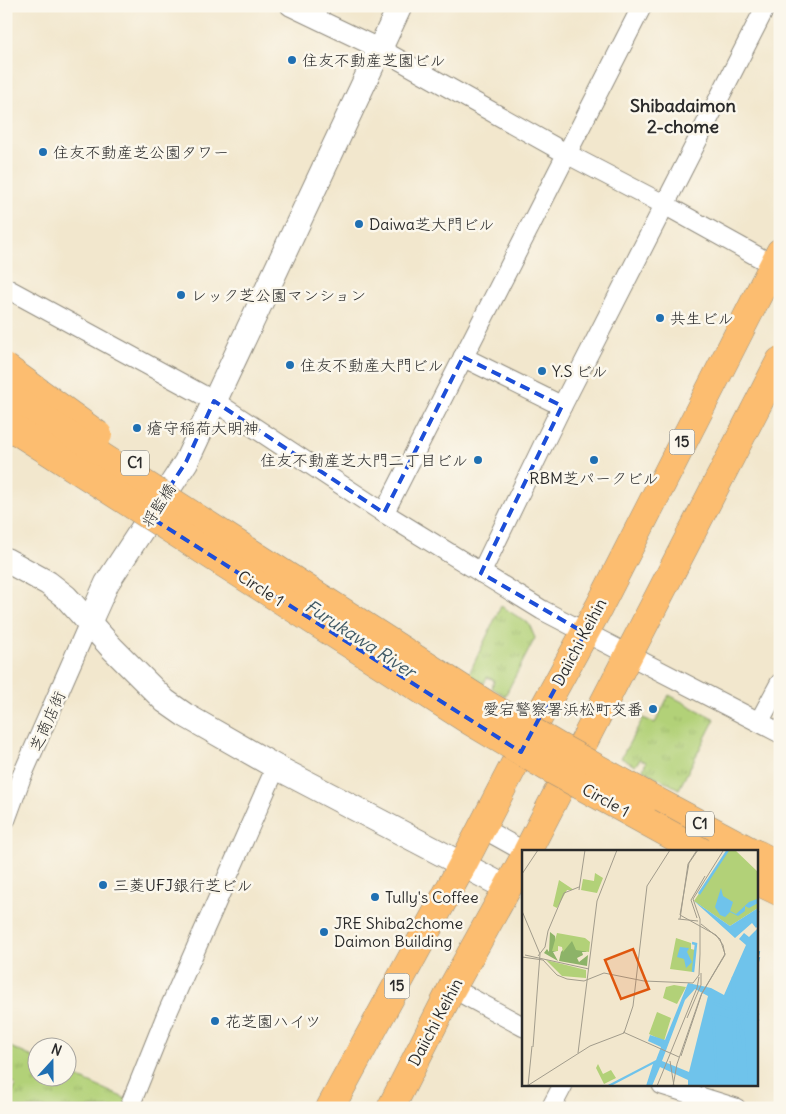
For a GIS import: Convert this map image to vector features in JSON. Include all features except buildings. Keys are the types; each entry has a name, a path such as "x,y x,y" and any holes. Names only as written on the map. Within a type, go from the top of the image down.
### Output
{"highway":[{"name":"Daiichi Keihin","path":"330,1108 463,864 540,713 585,633 777,262"},
{"path":"527,850 780,361"},
{"name":"C1","path":"6,368 78,419 262,561"},
{"name":"Circle 1","path":"6,395 486,704 640,793 748,850"},
{"name":"Circle 1","path":"6,424 470,721 547,767 698,850"},
{"path":"758,855 780,866"},
{"name":"Daiichi Keihin","path":"390,1108 452,988 522,862"},
{"path":"758,881 780,892"}],"street":[{"path":"290,6 380,48 567,154 777,262"},
{"name":"将監橋","path":"89,623 107,583 186,462 400,6"},
{"path":"384,513 642,6"},
{"path":"481,572 562,406 766,6"},
{"path":"6,288 214,401 384,513 542,610 780,733"},
{"path":"464,357 562,406"},
{"path":"6,560 60,592 165,701 185,715 276,767 507,888"},
{"name":"芝商店街","path":"6,819 21,778 89,623"},
{"path":"759,722 780,683"},
{"path":"129,1108 166,1016 276,767"},
{"path":"482,828 522,850"},
{"path":"452,988 522,1026"},
{"path":"551,1108 562,1086"},
{"path":"665,1086 736,1108"}],"highlighted area":[{"path":"463,357 562,406 481,573 585,633 521,752 150,517 186,462 214,401 384,513"}],"green space":[{"path":"501,606 529,624 535,638 505,696 492,688 494,680 487,677 484,684 469,674"},
{"path":"669,695 715,719 679,789 643,770 646,762 640,759 635,766 621,758 643,718 655,723"},
{"path":"6,1045 28,1055 28,1086 78,1086 78,1077 131,1101 129,1108 6,1108 16,1085 6,1080"}],"place":[{"name":"住友不動産芝園ビル","path":"292,60"},
{"name":"住友不動産芝公園タワー","path":"43,152"},
{"name":"Daiwa芝大門ビル","path":"359,224"},
{"name":"レック芝公園マンション","path":"181,295"},
{"name":"共生ビル","path":"660,318"},
{"name":"住友不動産大門ビル","path":"290,365"},
{"name":"Y.S ビル","path":"542,371"},
{"name":"瘡守稲荷大明神","path":"137,428"},
{"name":"住友不動産芝大門二丁目ビル","path":"478,460"},
{"name":"RBM芝パークビル","path":"594,460"},
{"name":"愛宕警察署浜松町交番","path":"653,709"},
{"name":"三菱UFJ銀行芝ビル","path":"103,885"},
{"name":"Tully's Coffee","path":"375,897"},
{"name":"JRE Shiba2chome Daimon Building","path":"324,932"},
{"name":"花芝園ハイツ","path":"215,1021"}],"district":[{"name":"Shibadaimon 2-chome","path":"683,116"}],"water label":[{"name":"Furukawa River","path":"360,639"}]}
